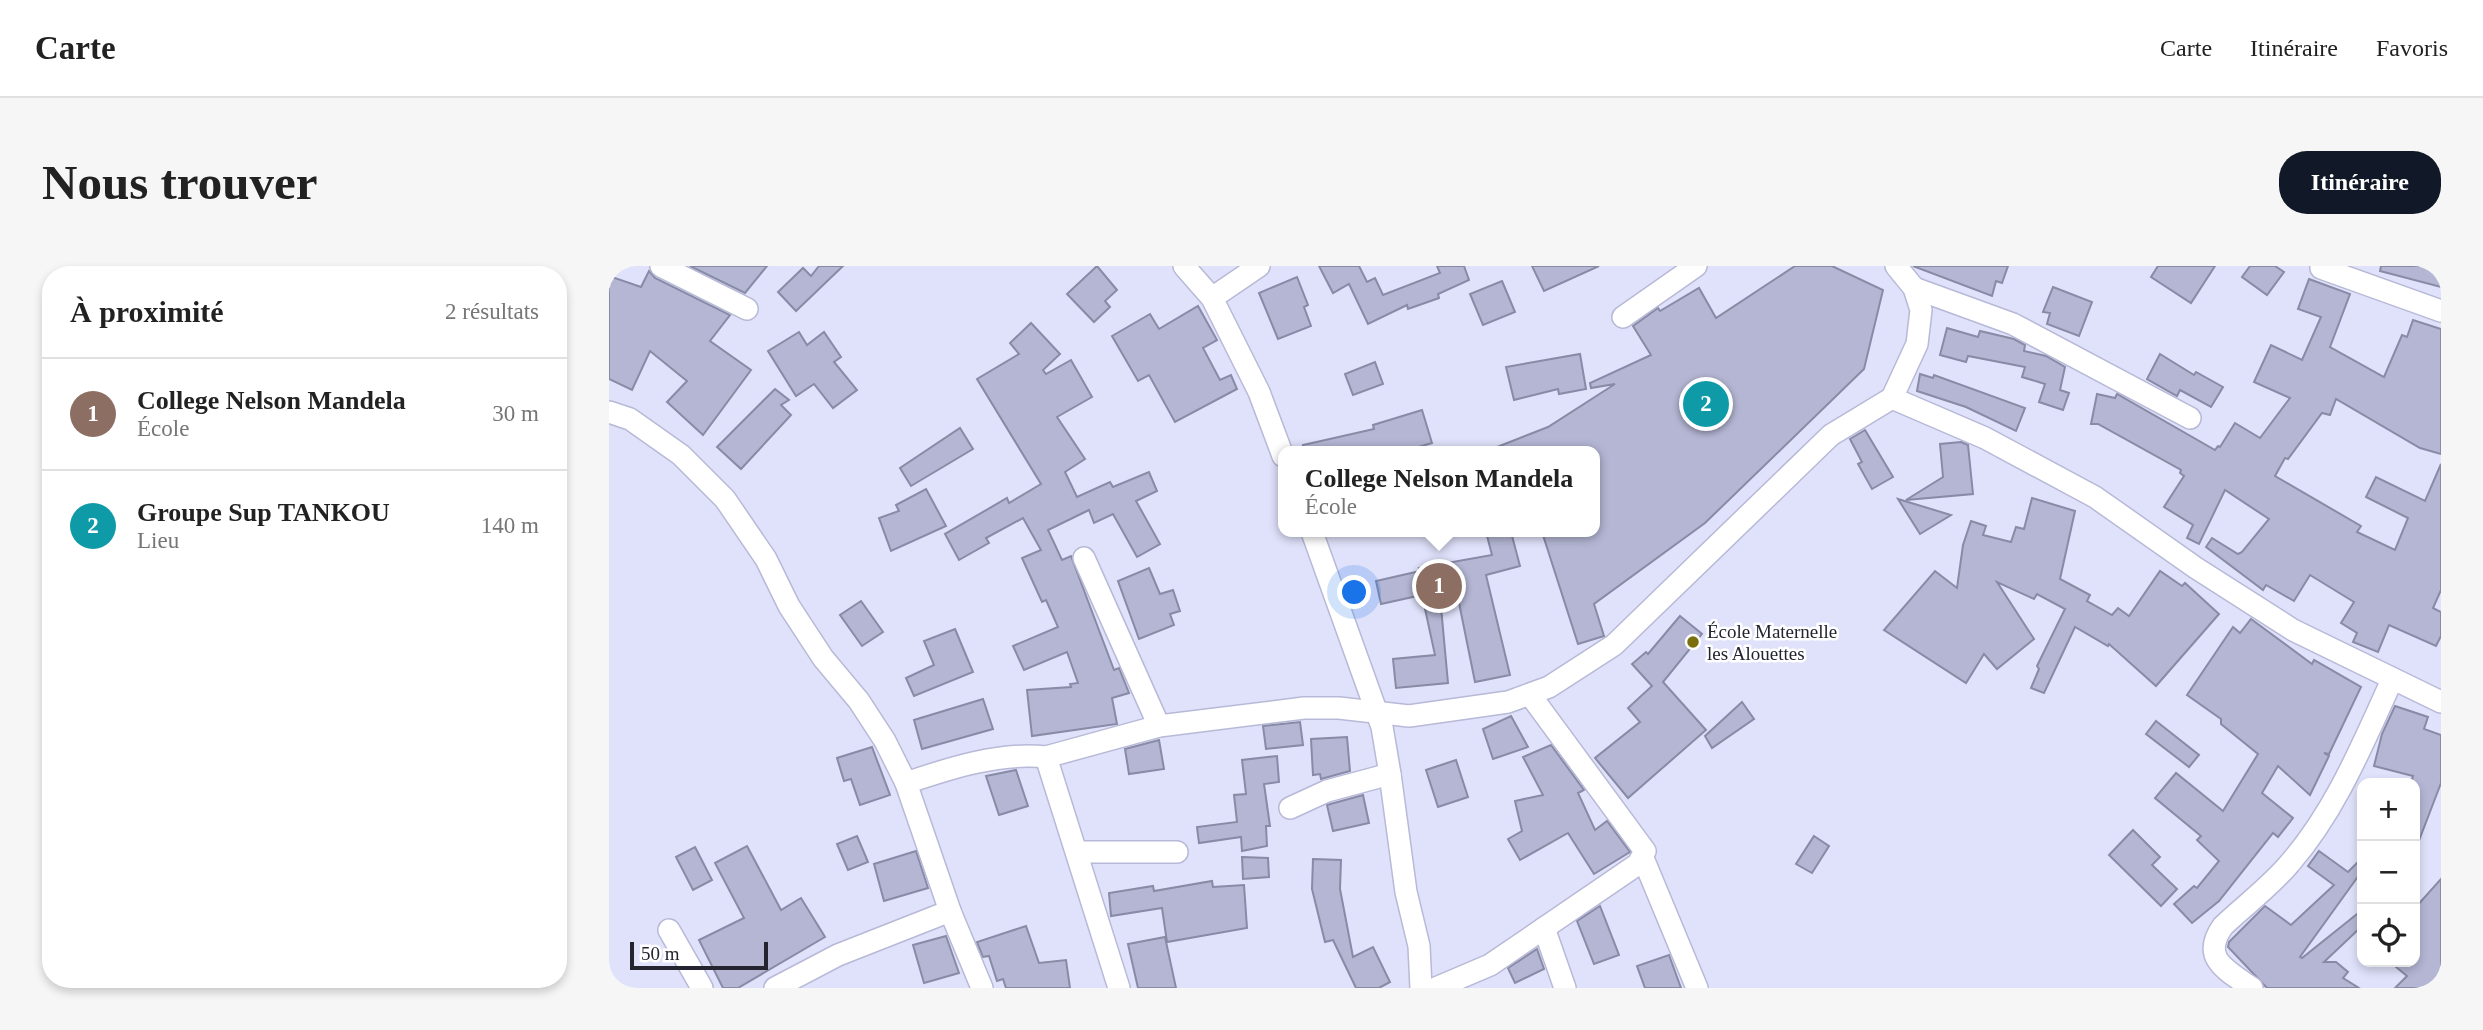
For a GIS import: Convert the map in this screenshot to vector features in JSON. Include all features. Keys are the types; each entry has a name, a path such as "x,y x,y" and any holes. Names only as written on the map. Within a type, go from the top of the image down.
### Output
{"street":[{"path":"661,266 747,309"},
{"path":"1184,266 1212,298 1259,392 1279,446"},
{"path":"1212,298 1259,266"},
{"path":"1623,317 1696,266"},
{"path":"906,783 951,767 1030,755 1046,757 1159,726 1304,708 1339,708 1409,716 1508,702 1531,696 1614,645 1831,435 1892,398 1917,344 1921,310 1914,288 1896,266"},
{"path":"2321,268 2441,311"},
{"path":"1914,288 2013,324 2190,418"},
{"path":"1892,398 1985,438 2095,497 2196,568 2293,630 2441,702"},
{"path":"609,412 630,419 681,455 725,499 766,559 789,606 823,658 859,701 885,741 906,783 950,911 982,988"},
{"path":"1314,537 1382,727 1406,892 1419,946 1421,988"},
{"path":"1084,558 1159,726"},
{"path":"2252,988 2217,962 2213,949 2215,937 2223,926 2289,865 2316,830 2354,762 2392,680"},
{"path":"1531,696 1641,842 1645,851 1643,859 1697,988"},
{"path":"1046,757 1119,988"},
{"path":"1290,808 1327,791 1389,774"},
{"path":"1078,852 1177,852"},
{"path":"1436,988 1490,965 1643,859"},
{"path":"775,988 838,955 950,911"},
{"path":"1543,929 1565,988"},
{"path":"669,930 702,988"}],"building":[{"path":"690,266 767,266 745,293"},
{"path":"819,266 843,266 796,311 778,292 803,268 811,276"},
{"path":"1097,266 1117,290 1105,301 1110,307 1094,322 1067,294"},
{"path":"1319,266 1359,266 1367,282 1375,278 1383,295 1440,273 1437,266 1464,266 1469,280 1438,294 1439,298 1408,309 1407,305 1368,324 1349,284 1333,293"},
{"path":"1532,266 1599,266 1544,291"},
{"path":"1795,266 1832,266 1883,290 1864,369 1705,523 1594,604 1604,636 1578,644 1544,537 1600,537 1600,446 1500,446 1548,427 1615,384 1591,388 1590,383 1651,355 1633,326 1658,308 1660,311 1699,288 1716,318"},
{"path":"1913,266 2008,266 2002,283 1996,281 1992,296"},
{"path":"2158,266 2215,266 2191,303 2151,277"},
{"path":"2250,266 2275,266 2284,272 2267,295 2242,277"},
{"path":"2381,266 2441,266 2441,287 2380,271"},
{"path":"649,271 655,278 730,315 710,341 751,370 703,435 667,402 687,381 650,351 632,390 609,379 609,276 641,287"},
{"path":"1297,277 1308,305 1304,307 1311,326 1278,339 1259,293"},
{"path":"2309,279 2350,294 2330,347 2384,377 2402,335 2407,337 2413,320 2441,329 2441,454 2420,448 2336,399 2330,415 2322,413 2288,459 2285,458 2275,476 2361,526 2357,532 2395,550 2408,518 2366,497 2376,477 2425,501 2441,464 2441,590 2433,608 2441,612 2441,636 2436,646 2389,625 2378,652 2353,642 2357,633 2341,623 2354,602 2310,575 2294,601 2266,585 2263,590 2206,547 2212,538 2238,554 2269,519 2225,490 2199,544 2187,538 2193,525 2164,507 2184,476 2180,473 2181,470 2098,424 2091,424 2097,394 2115,398 2117,394 2215,450 2220,447 2235,423 2260,438 2290,398 2254,382 2271,345 2302,360 2321,317 2298,309"},
{"path":"1502,281 1515,312 1483,325 1470,294"},
{"path":"2053,287 2092,302 2079,336 2047,324 2050,313 2043,312"},
{"path":"1198,306 1217,340 1203,348 1220,380 1231,375 1237,389 1175,422 1149,375 1138,381 1112,336 1150,314 1159,329"},
{"path":"1031,323 1060,354 1043,370 1046,374 1071,360 1092,397 1057,417 1085,459 1065,472 1077,497 1110,482 1113,487 1149,472 1157,491 1136,501 1160,544 1137,557 1113,514 1094,523 1089,510 1048,530 1062,560 1071,556 1114,670 1119,668 1129,693 1112,698 1117,724 1032,736 1027,690 1071,687 1070,684 1078,683 1067,652 1024,670 1013,646 1058,627 1046,600 1042,602 1022,558 1041,550 1023,518 986,538 989,543 959,560 945,534 1007,498 1009,503 1041,484 977,379 1019,354 1010,343"},
{"path":"1947,328 1978,337 1980,331 2014,339 2025,345 2024,351 2046,356 2065,367 2060,390 2069,393 2063,410 2039,402 2045,384 2022,377 2025,367 1968,356 1966,362 1940,355"},
{"path":"799,332 807,345 824,332 841,357 834,362 857,390 833,408 814,384 796,396 768,351"},
{"path":"1580,354 1586,389 1559,394 1558,389 1514,400 1506,367"},
{"path":"2160,354 2194,375 2196,372 2223,387 2211,407 2180,390 2177,396 2147,379"},
{"path":"1375,362 1383,384 1353,395 1345,374"},
{"path":"1920,374 1933,378 1934,375 2025,408 2016,431 1966,407 1917,391"},
{"path":"775,389 789,400 781,405 791,415 741,469 717,447"},
{"path":"1422,410 1432,443 1422,446 1303,446 1374,429 1373,425"},
{"path":"960,428 973,449 911,486 900,468"},
{"path":"1865,430 1893,477 1872,489 1858,464 1862,462 1850,439"},
{"path":"1961,442 1968,445 1973,494 1906,500 1943,477 1940,444"},
{"path":"926,489 946,526 891,551 879,518 899,511 896,505"},
{"path":"2032,498 2075,511 2060,579 2090,595 2087,601 2112,615 2118,608 2129,616 2160,571 2182,586 2185,583 2219,614 2156,686 2109,644 2108,646 2075,627 2044,693 2031,688 2039,669 2037,666 2065,609 2037,594 2034,599 1997,582 2034,639 1997,669 1984,654 1966,683 1884,630 1935,571 1957,588 1963,545 1971,521 1986,526 1983,535 2011,542 2016,527 2024,529"},
{"path":"1898,499 1951,515 1920,534"},
{"path":"1487,537 1512,537 1520,566 1486,575 1510,675 1475,682 1457,593 1440,596 1448,683 1396,688 1393,659 1435,655 1422,595 1381,604 1376,581 1420,571 1419,568 1492,555"},
{"path":"1149,568 1160,594 1173,590 1180,611 1170,614 1174,625 1139,639 1118,581"},
{"path":"861,601 883,632 862,646 840,615"},
{"path":"1680,616 1702,634 1663,682 1706,730 1628,798 1595,758 1640,722 1628,708 1652,686 1632,664 1646,652 1648,654"},
{"path":"2251,619 2312,664 2314,660 2361,687 2329,754 2324,753 2329,756 2310,795 2278,766 2262,793 2293,818 2278,837 2273,833 2219,901 2192,923 2174,904 2194,886 2197,888 2219,861 2197,840 2201,836 2155,798 2176,773 2223,811 2258,754 2221,724 2221,719 2187,695 2233,627 2240,633"},
{"path":"955,629 973,672 914,696 906,678 934,665 924,641"},
{"path":"983,699 993,729 922,749 914,720"},
{"path":"1742,702 1754,719 1712,748 1705,736"},
{"path":"2395,706 2428,717 2424,729 2441,735 2441,783 2420,838 2420,778 2374,766 2382,734"},
{"path":"1511,716 1528,747 1493,759 1483,729"},
{"path":"2156,721 2199,755 2189,767 2146,734"},
{"path":"1300,722 1303,745 1266,749 1263,726"},
{"path":"1347,737 1350,771 1321,779 1320,774 1313,775 1311,739"},
{"path":"1159,740 1164,769 1129,774 1125,749"},
{"path":"1551,745 1584,790 1578,793 1595,830 1607,821 1630,852 1594,874 1568,833 1520,860 1508,839 1522,831 1515,801 1543,795 1523,757"},
{"path":"872,747 890,795 860,805 851,779 844,781 837,758"},
{"path":"1277,756 1279,782 1264,784 1270,826 1266,826 1267,846 1242,851 1241,837 1199,843 1197,827 1237,822 1234,795 1246,794 1242,760"},
{"path":"1456,760 1468,797 1438,807 1426,770"},
{"path":"1016,770 1028,806 999,815 986,776"},
{"path":"1363,795 1369,823 1333,831 1327,805"},
{"path":"2133,830 2160,857 2152,865 2177,889 2161,906 2109,855"},
{"path":"857,836 868,862 848,870 837,844"},
{"path":"1814,836 1829,846 1812,873 1796,864"},
{"path":"747,846 781,910 801,898 825,937 738,988 723,988 699,940 744,918 715,863"},
{"path":"695,847 712,880 693,890 676,857"},
{"path":"916,851 928,888 884,901 874,864"},
{"path":"2319,851 2348,872 2357,863 2357,878 2300,957 2357,914 2357,931 2324,962 2336,962 2348,972 2343,978 2359,988 2267,988 2228,947 2229,942 2265,906 2291,925 2334,885 2308,866"},
{"path":"1242,857 1268,858 1269,877 1243,879"},
{"path":"1313,859 1341,860 1340,889 1353,957 1373,947 1390,982 1379,988 1356,988 1333,940 1325,942 1312,889"},
{"path":"2441,879 2441,988 2395,988 2407,976 2396,967 2420,967 2420,902"},
{"path":"1212,881 1213,887 1244,885 1247,928 1167,942 1162,908 1111,916 1109,893 1153,886 1154,891"},
{"path":"1600,906 1619,955 1594,964 1577,921"},
{"path":"1026,926 1039,963 1066,960 1070,988 1006,988 1003,979 997,981 989,956 983,957 977,942"},
{"path":"946,936 959,973 924,983 913,945"},
{"path":"1165,937 1176,988 1138,988 1128,944"},
{"path":"1537,949 1544,969 1515,983 1508,968"},
{"path":"1669,955 1681,988 1645,988 1637,966"}],"place":[{"name":"Groupe Sup TANKOU","path":"1706,404"},
{"name":"College Nelson Mandela","path":"1439,586"},
{"name":"École Maternelle les Alouettes","path":"1693,642"}]}
